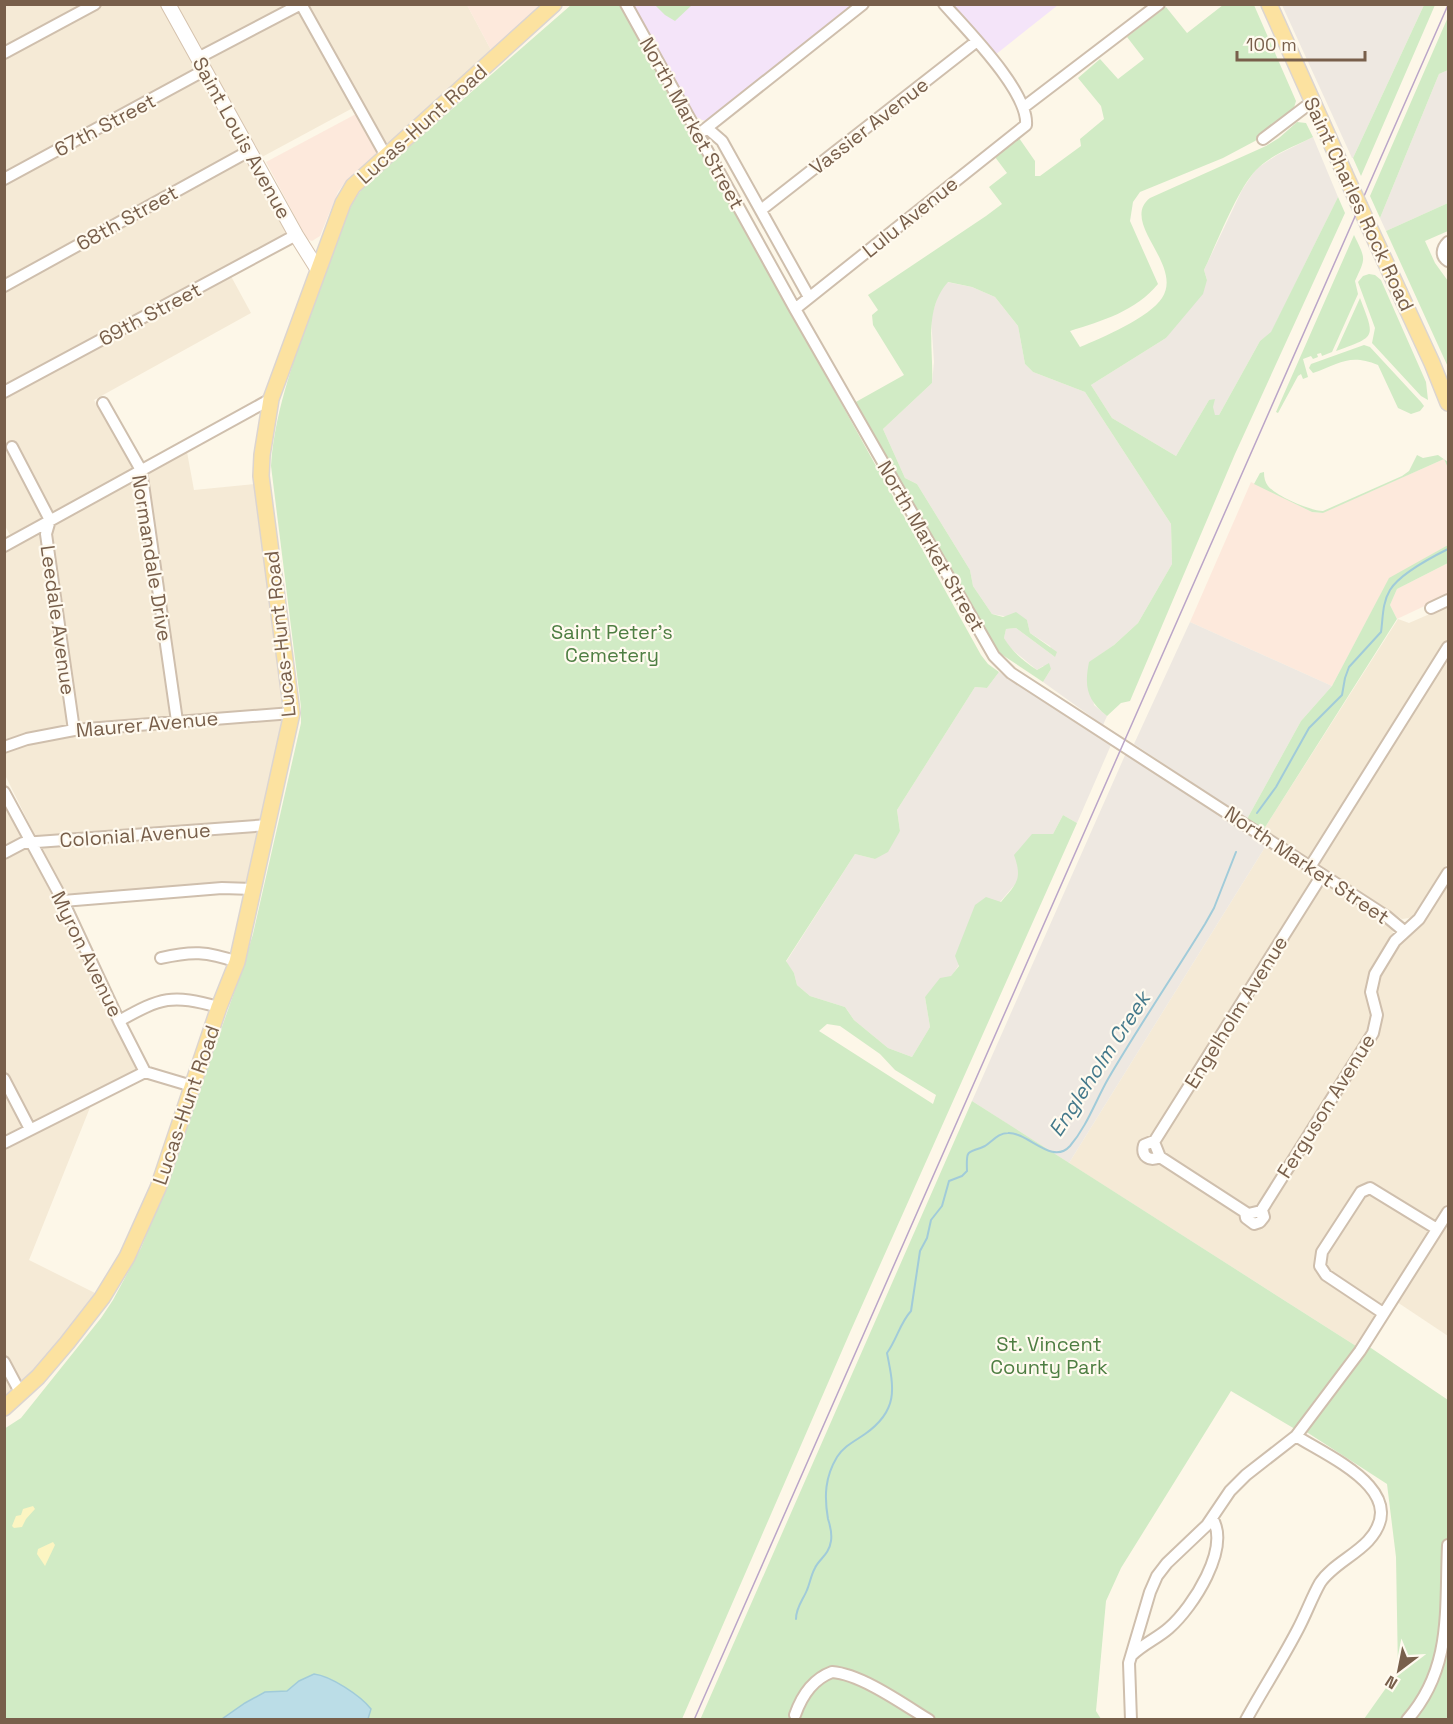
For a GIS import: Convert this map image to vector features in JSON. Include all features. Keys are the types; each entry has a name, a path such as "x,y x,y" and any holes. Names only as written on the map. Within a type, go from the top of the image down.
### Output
{"main road":[{"name":"Lucas-Hunt Road","path":"4,1407 21,1394 53,1360 102,1298 127,1257 158,1188 219,1006 237,962 292,713 261,476 262,456 271,399 346,195 554,4"},
{"name":"Saint Charles Rock Road","path":"1269,4 1373,235 1444,382 1449,403"}],"street":[{"path":"4,53 95,4"},
{"name":"Saint Louis Avenue","path":"168,4 296,235 318,270"},
{"path":"301,4 386,156"},
{"name":"67th Street","path":"4,179 301,4"},
{"name":"North Market Street","path":"626,4 703,131 795,309 994,656 1011,673 1386,916 1404,931"},
{"path":"809,297 722,141 703,131 863,4"},
{"path":"944,4 1006,77 1024,107 1159,4"},
{"name":"Vassier Avenue","path":"761,210 977,41"},
{"path":"1263,139 1313,102"},
{"name":"Lulu Avenue","path":"795,309 1026,124 1027,116 1024,107"},
{"name":"68th Street","path":"4,286 249,151"},
{"name":"69th Street","path":"4,392 296,235"},
{"path":"1449,242 1442,254 1444,259 1449,261"},
{"path":"4,546 271,399"},
{"name":"Normandale Drive","path":"103,403 141,470 177,721"},
{"name":"Leedale Avenue","path":"12,447 50,520 46,534 74,730"},
{"path":"1431,608 1449,600"},
{"path":"1310,867 1449,647"},
{"name":"Maurer Avenue","path":"4,747 27,739 74,730 292,713"},
{"name":"Myron Avenue","path":"4,792 63,901 119,1021 146,1072"},
{"name":"Colonial Avenue","path":"4,853 23,843 30,842 268,825"},
{"name":"Ferguson Avenue","path":"1254,1212 1373,1034 1377,1020 1371,992 1372,980 1395,941 1419,919 1449,873"},
{"name":"Engelholm Avenue","path":"1254,1212 1157,1149 1322,875"},
{"path":"63,901 222,888 253,889"},
{"path":"161,958 188,952 218,955 237,962"},
{"path":"119,1021 150,1004 170,998 189,999 219,1006"},
{"path":"4,1143 146,1072 192,1086"},
{"path":"4,1078 30,1130"},
{"path":"1383,1312 1326,1275 1320,1266 1320,1259 1327,1244 1361,1192 1370,1188 1437,1229"},
{"path":"1131,1719 1128,1675 1131,1655 1157,1576 1212,1518 1230,1491 1246,1475 1296,1436 1360,1351 1449,1212"},
{"path":"4,1362 21,1394"},
{"path":"1246,1719 1294,1637 1320,1584 1328,1574 1366,1543 1380,1520 1381,1504 1368,1482 1296,1436"},
{"path":"1131,1655 1170,1627 1197,1593 1214,1560 1217,1548 1218,1527 1212,1518"},
{"path":"1407,1719 1432,1685 1441,1659 1449,1545"},
{"path":"795,1714 812,1685 832,1672 847,1674 929,1719"}],"shaded area":[{"path":"5,5 162,5 286,230 284,236 226,267 251,313 94,400 139,479 187,452 194,490 255,484 283,706 283,726 248,885 229,883 64,894 5,775 4,550 15,544 4,524"},
{"path":"176,5 467,5 491,50 389,144 383,140 362,103 262,157"},
{"path":"467,5 541,5 491,50"},
{"path":"633,5 855,5 706,121 699,119 691,112"},
{"path":"950,5 1058,5 995,55"},
{"path":"1282,5 1424,5 1353,158 1352,158"},
{"path":"1448,70 1448,203 1386,231 1380,218 1439,74"},
{"path":"356,114 377,150 376,154 343,185 320,236 312,241 307,239 266,162"},
{"path":"1313,137 1338,197 1271,333 1260,341 1219,415 1215,416 1209,400 1176,456 1112,418 1091,385 1166,338 1207,280 1204,270 1242,190 1256,169 1277,155"},
{"path":"947,282 972,287 995,297 1018,326 1025,364 1033,372 1085,392 1171,524 1172,564 1138,623 1114,645 1089,663 1094,705 1107,716 1103,725 1043,682 1051,669 1043,666 1037,670 1009,647 1004,638 1006,629 1016,628 1055,657 1050,646 1030,633 1027,620 992,614 973,586 970,570 917,484 905,478 883,429 932,383 934,362 931,318 939,292"},
{"path":"1444,459 1448,468 1448,545 1389,579 1332,686 1190,622 1251,482 1312,512 1322,513"},
{"path":"1448,563 1448,595 1397,619 1390,605 1397,589"},
{"path":"1448,606 1448,863 1417,913 1402,919 1264,829 1398,619 1409,623"},
{"path":"1190,622 1332,686 1301,721 1247,819 1134,744"},
{"path":"999,672 1111,745 1077,823 1063,815 1053,834 1020,871 1017,882 1000,902 951,977 925,997 930,1027 912,1057 888,1048 854,1020 845,1007 810,996 797,985 794,973 786,962 855,854 875,859 900,831 897,810 975,687 987,688"},
{"path":"1126,753 1267,844 1069,1163 972,1101"},
{"path":"4,801 139,1066 133,1073 89,1095 91,1105 29,1260 97,1294 37,1366 5,1396"},
{"path":"1267,844 1392,928 1393,933 1371,968 1379,974 1404,934 1448,878 1448,1336 1388,1296 1356,1346 1069,1163"}],"green space":[{"path":"692,4 675,21 655,5"},
{"name":"Saint Peter's Cemetery","path":"571,5 620,5 981,655 999,672 987,688 975,687 897,810 900,831 888,852 875,859 855,854 786,961 794,973 797,985 810,996 845,1007 854,1020 888,1048 912,1057 930,1027 925,997 940,978 951,976 959,966 955,956 975,905 986,897 1001,902 1011,891 1018,876 1014,855 1032,834 1053,834 1063,815 1077,823 851,1330 682,1719 5,1719 4,1429 21,1418 101,1318 141,1248 166,1186 253,934 301,723 301,707 271,466 273,444 282,400 302,336 343,222 365,185","holes":["827,1024 840,1026 880,1054 895,1070 936,1095 933,1104 819,1031"]},
{"path":"1223,5 1254,5 1296,101 1293,111 1255,141 1223,158 1140,192 1133,202 1130,221 1158,284 1139,301 1118,314 1070,331 1080,347 1137,319 1162,298 1167,285 1165,272 1142,219 1143,208 1150,198 1266,146 1297,122 1306,123 1313,137 1268,160 1249,179 1235,203 1204,270 1207,280 1203,294 1166,338 1091,385 1112,418 1176,456 1209,400 1215,399 1213,407 1215,415 1219,415 1260,341 1271,332 1338,197 1345,213 1235,454 1130,701 1121,703 1107,716 1091,698 1087,686 1089,662 1114,645 1138,623 1172,564 1171,524 1085,392 1033,372 1025,364 1018,326 995,297 972,287 948,282 940,293 932,317 932,383 883,429 905,478 917,484 970,570 973,586 992,614 1003,617 1016,612 1027,620 1030,633 1057,652 1055,657 1016,628 1006,629 1004,638 1023,660 1037,670 1049,663 1051,669 1043,682 1001,654 991,641 854,403 904,375 873,325 872,315 878,310 868,295 1002,204 989,187 1007,173 995,157 1019,138 1035,161 1035,176 1040,176 1081,146 1080,139 1104,119 1101,106 1078,78 1100,59 1118,79 1144,59 1127,37 1166,7 1187,33"},
{"path":"1424,5 1435,5 1361,176 1353,158"},
{"path":"1448,17 1448,70 1439,74 1380,218 1370,196"},
{"path":"1448,203 1448,231 1425,241 1435,263 1448,281 1448,367 1386,231"},
{"path":"1354,235 1363,258 1355,281 1358,294 1332,352 1322,356 1321,353 1317,354 1318,357 1313,359 1311,356 1303,359 1308,377 1303,379 1301,374 1298,376 1278,413 1276,412"},
{"path":"1369,274 1381,280 1426,382 1428,400 1421,396 1372,343 1375,328 1358,282 1363,276"},
{"path":"1360,298 1370,328 1369,334 1359,342 1336,351"},
{"path":"1364,345 1370,347 1421,402 1424,406 1420,411 1411,414 1398,408 1378,365 1352,360 1313,373 1309,368 1311,364"},
{"path":"1417,455 1423,458 1438,455 1444,459 1323,513 1312,512 1254,484 1260,473 1264,472 1267,484 1278,494 1302,506 1323,511 1402,476 1409,471"},
{"path":"1448,545 1448,563 1397,589 1390,605 1397,619 1264,829 1247,819 1301,721 1332,686 1389,578"},
{"name":"St. Vincent County Park","path":"972,1101 1356,1346 1295,1429 1231,1391 1121,1568 1106,1601 1096,1711 1101,1719 700,1720"},
{"path":"1368,1346 1448,1400 1448,1719 1364,1719 1398,1671 1396,1557 1387,1484 1305,1431"}],"sand":[{"path":"33,1506 35,1509 22,1527 14,1528 12,1526 16,1516 21,1515 23,1509"},
{"path":"53,1542 55,1545 45,1566 37,1554 38,1549"}],"water":[{"path":"314,1674 345,1687 360,1698 371,1709 368,1719 222,1719 265,1692 287,1691 299,1681"}],"waterway":[{"name":"Engleholm Creek","path":"1257,813 1276,787 1309,728 1342,695 1349,667 1381,632 1384,606 1387,595 1394,584 1448,549"},
{"name":"Engleholm Creek","path":"796,1619 798,1607 814,1571 830,1546 831,1533 826,1495 833,1464 843,1450 876,1425 889,1407 892,1388 887,1353 911,1311 920,1251 927,1238 931,1220 942,1206 949,1181 962,1176 967,1171 969,1152 985,1146 1004,1133 1016,1134 1040,1147 1056,1152 1063,1151 1070,1146 1086,1122 1120,1059 1205,924 1214,908 1236,852"}],"tram line":[{"path":"694,1720 1448,5"}]}
